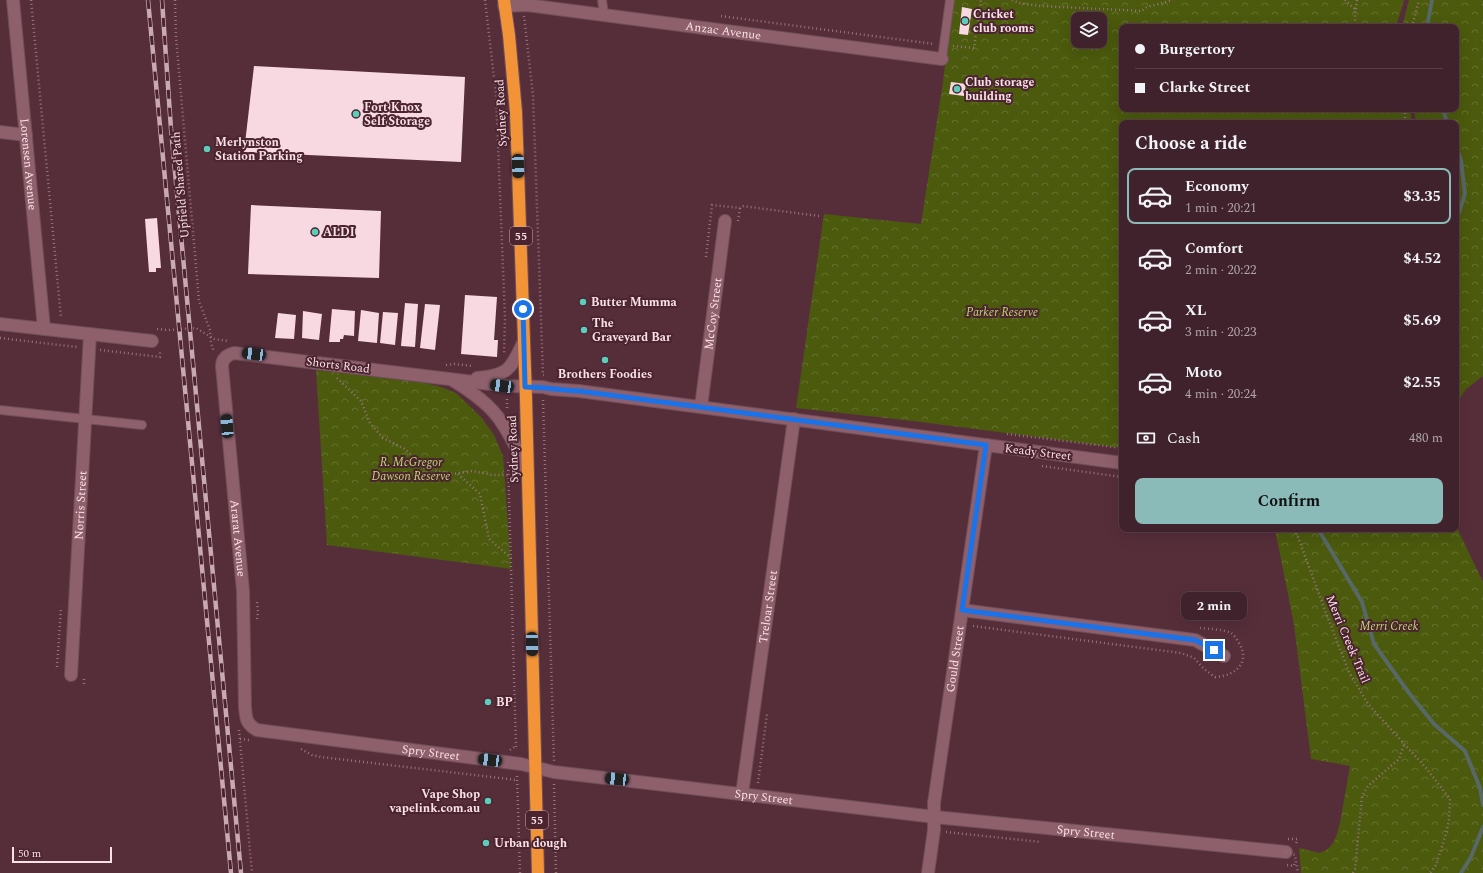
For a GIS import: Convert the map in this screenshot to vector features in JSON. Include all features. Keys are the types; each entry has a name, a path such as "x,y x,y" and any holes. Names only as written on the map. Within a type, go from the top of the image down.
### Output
{"highway":[{"name":"Sydney Road","path":"504,3 516,112 528,473 538,873"}],"street":[{"name":"Lorensen Avenue","path":"13,0 44,329"},
{"name":"Anzac Avenue","path":"504,3 604,14 942,59"},
{"path":"0,132 26,135"},
{"name":"McCoy Street","path":"701,407 725,221"},
{"path":"0,324 152,341"},
{"name":"Norris Street","path":"71,676 90,334"},
{"name":"Shorts Road","path":"456,380 490,377 505,372 512,365 524,341"},
{"name":"Shorts Road","path":"225,358 234,353 238,353 525,387"},
{"name":"Ararat Avenue","path":"225,358 222,362 222,366 242,591 245,707 247,722"},
{"name":"Shorts Road","path":"456,380 474,393 502,422 528,473"},
{"name":"Keady Street","path":"525,387 543,387 579,391 1119,463"},
{"name":"Treloar Street","path":"742,794 794,420"},
{"name":"Gould Street","path":"928,873 934,830 934,803 986,445"},
{"path":"962,610 1195,640 1224,656"},
{"name":"Spry Street","path":"247,722 251,727 257,730 516,764 554,772 935,817 1286,852"}],"lane":[{"path":"602,0 604,14"},
{"path":"942,59 950,0"},
{"path":"0,410 142,425"}],"path":[{"path":"32,0 61,318"},
{"name":"Upfield Shared Path","path":"175,0 177,45 199,301 210,330 211,343 215,354 225,358"},
{"path":"485,0 496,95 505,318 504,354"},
{"path":"719,16 974,48 981,0"},
{"path":"1012,0 1019,3 1041,6 1142,11 1147,7 1173,0"},
{"path":"1345,0 1356,9"},
{"path":"1355,24 1357,0"},
{"path":"1413,24 1419,0"},
{"path":"523,5 534,103 543,375"},
{"path":"969,32 976,34"},
{"path":"740,208 742,206 819,216"},
{"path":"154,329 168,330 196,328 201,331"},
{"path":"340,375 332,374 361,401 370,423 383,438 405,449 424,468 452,474 472,471 492,475 509,475"},
{"path":"543,398 556,873"},
{"path":"492,410 507,399"},
{"path":"507,455 509,475 520,873"},
{"path":"458,473 480,494 489,539 511,559"},
{"name":"Merri Creek Trail","path":"1296,532 1326,613 1350,672 1368,704 1426,768 1450,799 1449,821 1445,837 1436,865 1430,873"},
{"path":"255,625 258,614 257,598"},
{"path":"240,739 253,741"},
{"path":"1353,873 1355,869 1362,796 1368,786 1399,759 1404,745"},
{"path":"296,746 312,755 517,780"},
{"path":"505,753 516,746"},
{"path":"1286,852 1295,855 1298,873"}],"green space":[{"name":"Parker Reserve","path":"953,0 1404,0 1397,24 1119,24 1119,112 1410,112 1412,120 1119,120 1119,448 913,421 796,408 824,214 921,224 943,82"},
{"path":"1409,0 1483,0 1483,376 1466,389 1459,400 1459,120 1416,120 1414,112 1459,112 1459,24 1403,24"},
{"name":"R. McGregor Dawson Reserve","path":"316,370 425,383 441,387 456,393 481,417 494,435 503,456 511,569 327,545"},
{"name":"Merri Creek","path":"1276,532 1459,532 1483,582 1483,873 1301,873 1299,848 1320,853 1328,849 1336,837 1340,823 1350,766 1311,759 1294,625"}],"building":[{"name":"Cricket club rooms","path":"962,7 972,9 968,35 959,34"},
{"name":"Fort Knox Self Storage","path":"254,66 465,77 461,162 244,152"},
{"name":"Club storage building","path":"951,82 966,84 964,96 949,94"},
{"name":"ALDI","path":"251,205 381,211 379,278 248,274"},
{"path":"157,218 161,268 156,268 156,272 149,272 145,219"},
{"path":"465,295 497,297 494,340 498,340 497,357 461,354"},
{"path":"405,303 418,304 415,347 401,346"},
{"path":"425,304 440,305 435,350 420,348"},
{"path":"332,309 355,311 354,336 344,335 343,339 340,339 340,342 329,342"},
{"path":"361,310 379,313 377,343 358,341"},
{"path":"303,311 322,314 319,340 302,338"},
{"path":"383,312 398,313 395,345 380,343"},
{"path":"278,313 296,315 294,339 275,338"}],"waterway":[{"name":"Merri Creek","path":"1428,24 1432,0"},
{"name":"Merri Creek","path":"1444,112 1446,120"},
{"name":"Merri Creek","path":"1459,155 1465,194 1459,213"},
{"name":"Merri Creek","path":"1320,532 1362,602 1374,644 1409,693 1434,724 1465,751 1480,788 1483,805"},
{"name":"Merri Creek","path":"1461,873 1471,857 1483,827"}],"railway":[{"path":"148,0 231,873"},
{"path":"162,0 171,129 241,873"}],"place":[{"name":"Cricket club rooms","path":"965,21"},
{"name":"Club storage building","path":"957,89"},
{"name":"Fort Knox Self Storage","path":"356,114"},
{"name":"Merlynston Station Parking","path":"207,149"},
{"name":"ALDI","path":"315,232"},
{"name":"Butter Mumma","path":"583,302"},
{"name":"The Graveyard Bar","path":"584,330"},
{"name":"Brothers Foodies","path":"605,360"},
{"name":"BP","path":"488,702"},
{"name":"Vape Shop vapelink.com.au","path":"488,801"},
{"name":"Urban dough","path":"486,843"}],"route":[{"path":"523,309 525,387 543,387 579,391 986,445 962,610 1195,640 1214,650"}]}
